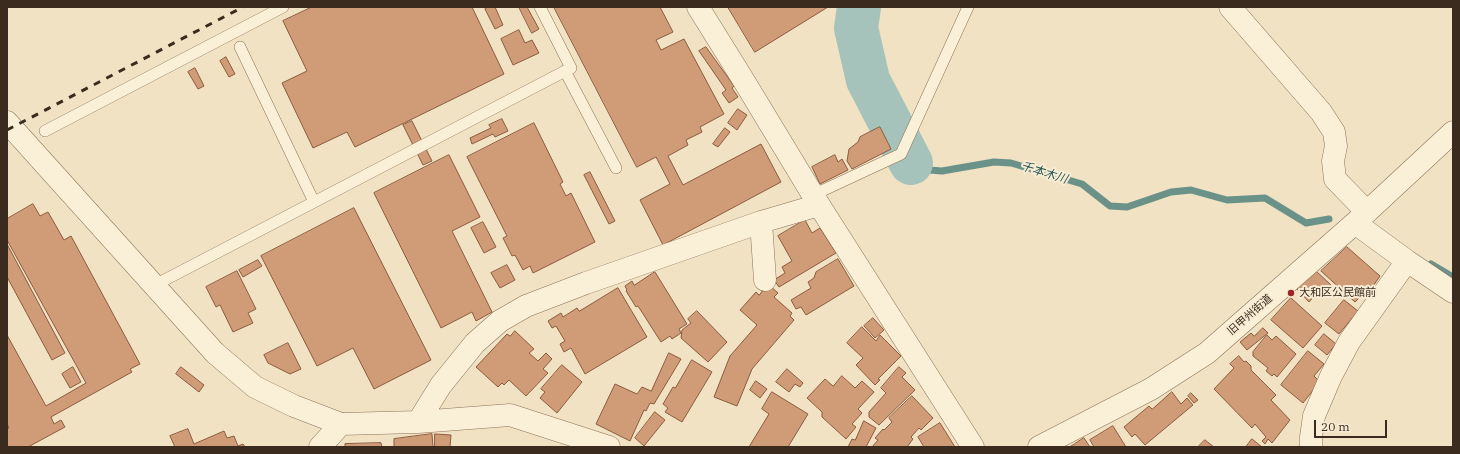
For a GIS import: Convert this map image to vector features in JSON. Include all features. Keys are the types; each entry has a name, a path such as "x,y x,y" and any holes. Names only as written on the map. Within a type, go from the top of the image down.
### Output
{"street":[{"path":"698,7 816,200 973,447"},
{"path":"1230,7 1321,112 1334,132 1336,146 1333,160 1335,179 1361,217 1407,261 1453,292"},
{"path":"7,122 215,353 255,387 294,406 341,424 418,422 510,415 609,447"},
{"name":"旧甲州街道","path":"1039,447 1151,389 1207,353 1361,217 1453,132"},
{"path":"418,422 441,386 476,343 500,321 526,306 760,222 816,200"},
{"path":"760,222 765,280"},
{"path":"1312,447 1311,437 1314,416 1331,376 1349,342 1407,261"},
{"path":"320,447 341,424"}],"lane":[{"path":"45,131 283,7"},
{"path":"155,285 571,68 540,7"},
{"path":"816,200 901,154 968,7"},
{"path":"240,47 314,202"},
{"path":"565,72 616,168"}],"building":[{"path":"312,7 472,7 504,74 355,147 347,132 313,148 282,83 307,71 283,21"},
{"path":"495,7 503,25 495,29 485,9"},
{"path":"519,7 527,7 539,29 532,33"},
{"path":"554,7 660,7 673,32 656,40 661,50 684,39 724,114 700,127 702,132 686,140 688,145 668,156 683,185 761,144 781,182 663,245 640,200 670,184 656,157 637,167"},
{"path":"728,7 828,7 755,52"},
{"path":"519,30 525,43 532,40 539,53 513,65 501,39"},
{"path":"706,47 734,86 732,88 738,97 729,103 722,93 726,90 699,51"},
{"path":"226,57 235,74 229,77 220,61"},
{"path":"195,68 204,86 198,89 188,72"},
{"path":"738,109 747,115 737,130 728,123"},
{"path":"502,119 508,131 495,137 493,134 472,144 470,138 491,128 489,125"},
{"path":"412,121 432,161 423,165 403,125"},
{"path":"534,123 563,182 560,184 566,196 571,193 595,242 533,273 530,266 523,270 515,255 512,256 503,238 507,236 467,157"},
{"path":"880,127 891,149 852,169 847,161 849,149 858,142 860,137"},
{"path":"725,128 730,132 718,147 713,144"},
{"path":"449,155 480,217 452,231 492,312 476,321 472,312 441,328 374,193"},
{"path":"835,155 838,162 842,159 848,170 820,184 812,167"},
{"path":"590,172 615,221 609,224 584,175"},
{"path":"33,204 40,216 48,212 64,240 71,236 140,364 130,369 132,372 51,417 54,424 61,420 65,427 28,447 7,447 7,429 9,428 7,424 7,335 46,406 86,383 7,240 7,219"},
{"path":"354,208 431,360 374,389 353,348 317,366 261,256"},
{"path":"805,220 812,233 820,228 836,253 779,287 774,280 785,273 782,267 792,261 778,236"},
{"path":"483,222 496,247 484,253 471,228"},
{"path":"7,244 65,353 52,360 7,277"},
{"path":"1347,247 1380,276 1367,295 1364,293 1355,302 1321,271"},
{"path":"838,259 854,286 806,315 801,307 796,309 791,300 811,288 808,282 814,278 816,272"},
{"path":"258,260 262,266 243,277 239,270"},
{"path":"507,265 515,280 500,288 491,273"},
{"path":"237,271 256,309 248,313 253,323 233,332 220,305 216,307 206,287"},
{"path":"1316,271 1331,285 1326,291 1329,294 1325,298 1319,291 1309,302 1297,289"},
{"path":"655,272 687,324 679,329 681,333 672,339 670,336 661,342 638,306 636,307 626,291 625,286 632,281 634,285"},
{"path":"768,284 778,293 774,297 792,313 790,316 794,320 752,369 737,406 714,397 730,356 757,325 740,310 756,292 759,295"},
{"path":"618,288 647,337 585,374 571,348 564,352 560,344 565,341 556,326 552,328 548,321 561,313 563,317 577,308 579,311"},
{"path":"1291,298 1322,326 1303,348 1271,320"},
{"path":"1344,300 1358,311 1339,334 1325,323"},
{"path":"697,311 727,342 708,362 681,338 682,330 691,323 688,319"},
{"path":"873,318 884,330 875,338 864,326"},
{"path":"862,327 876,341 880,335 901,356 878,379 880,380 875,385 856,365 863,358 847,343"},
{"path":"1263,328 1268,333 1247,350 1240,342 1251,333 1254,336"},
{"path":"515,331 534,349 529,353 538,361 546,353 552,359 543,369 548,373 526,396 509,380 504,385 502,383 498,387 476,367 507,334 510,336"},
{"path":"1324,334 1336,344 1327,355 1315,345"},
{"path":"1267,335 1272,340 1276,336 1296,354 1277,377 1274,374 1272,376 1266,371 1268,368 1253,356 1253,352"},
{"path":"288,343 301,369 290,374 268,363 264,355"},
{"path":"1308,351 1324,364 1314,376 1318,380 1314,389 1303,403 1281,385"},
{"path":"669,353 681,359 654,404 650,403 646,411 644,410 630,441 596,424 615,384 637,394 642,387 651,391"},
{"path":"1239,356 1244,362 1246,361 1251,366 1251,370 1276,395 1271,400 1290,420 1272,443 1268,439 1265,444 1262,441 1266,437 1255,424 1252,428 1214,389 1234,368 1230,364"},
{"path":"692,360 712,372 682,422 665,412 668,408 663,404 673,387 675,388"},
{"path":"562,365 582,382 557,413 540,398 545,392 541,389"},
{"path":"73,367 81,382 70,388 62,374"},
{"path":"181,367 204,385 199,392 176,374"},
{"path":"899,367 906,373 902,377 915,390 879,425 869,417 869,412 886,393 881,388"},
{"path":"787,369 803,383 800,387 795,384 789,392 776,382"},
{"path":"842,376 855,388 862,381 874,392 858,409 862,413 852,424 856,427 846,439 822,417 822,412 807,398 825,379 833,386"},
{"path":"756,381 767,389 760,398 750,390"},
{"path":"772,392 808,414 788,447 749,447 769,414 762,409"},
{"path":"1172,392 1181,404 1187,398 1193,405 1145,445 1135,434 1132,437 1124,427 1149,406 1152,409"},
{"path":"1191,393 1198,400 1194,403 1188,396"},
{"path":"912,396 933,418 921,430 919,428 911,437 913,439 907,447 872,447 878,440 875,438 892,422 889,418"},
{"path":"655,412 665,420 644,446 635,438"},
{"path":"864,421 876,428 866,447 848,447 852,439 855,440"},
{"path":"940,423 955,447 924,447 918,437"},
{"path":"1113,426 1126,447 1094,447 1090,440"},
{"path":"188,429 194,444 224,431 227,438 234,436 238,446 243,444 245,447 175,447 170,436"},
{"path":"432,434 433,447 394,447 394,439"},
{"path":"435,434 451,435 450,447 435,447"},
{"path":"1084,438 1090,447 1070,447"},
{"path":"1252,439 1262,447 1246,447"},
{"path":"1205,440 1214,447 1198,447"},
{"path":"381,443 382,447 345,447 345,444"}],"waterway":[{"name":"千本木川","path":"859,7 856,28 868,80 911,163"},
{"name":"千本木川","path":"911,163 929,170 942,171 994,162 1011,163 1082,184 1110,206 1127,207 1171,192 1191,190 1227,200 1265,198 1306,223 1329,219"},
{"name":"千本木川","path":"1431,264 1453,277"}],"railway":[{"path":"7,130 243,7"}],"place":[{"name":"大和区公民館前","path":"1291,293"}]}
